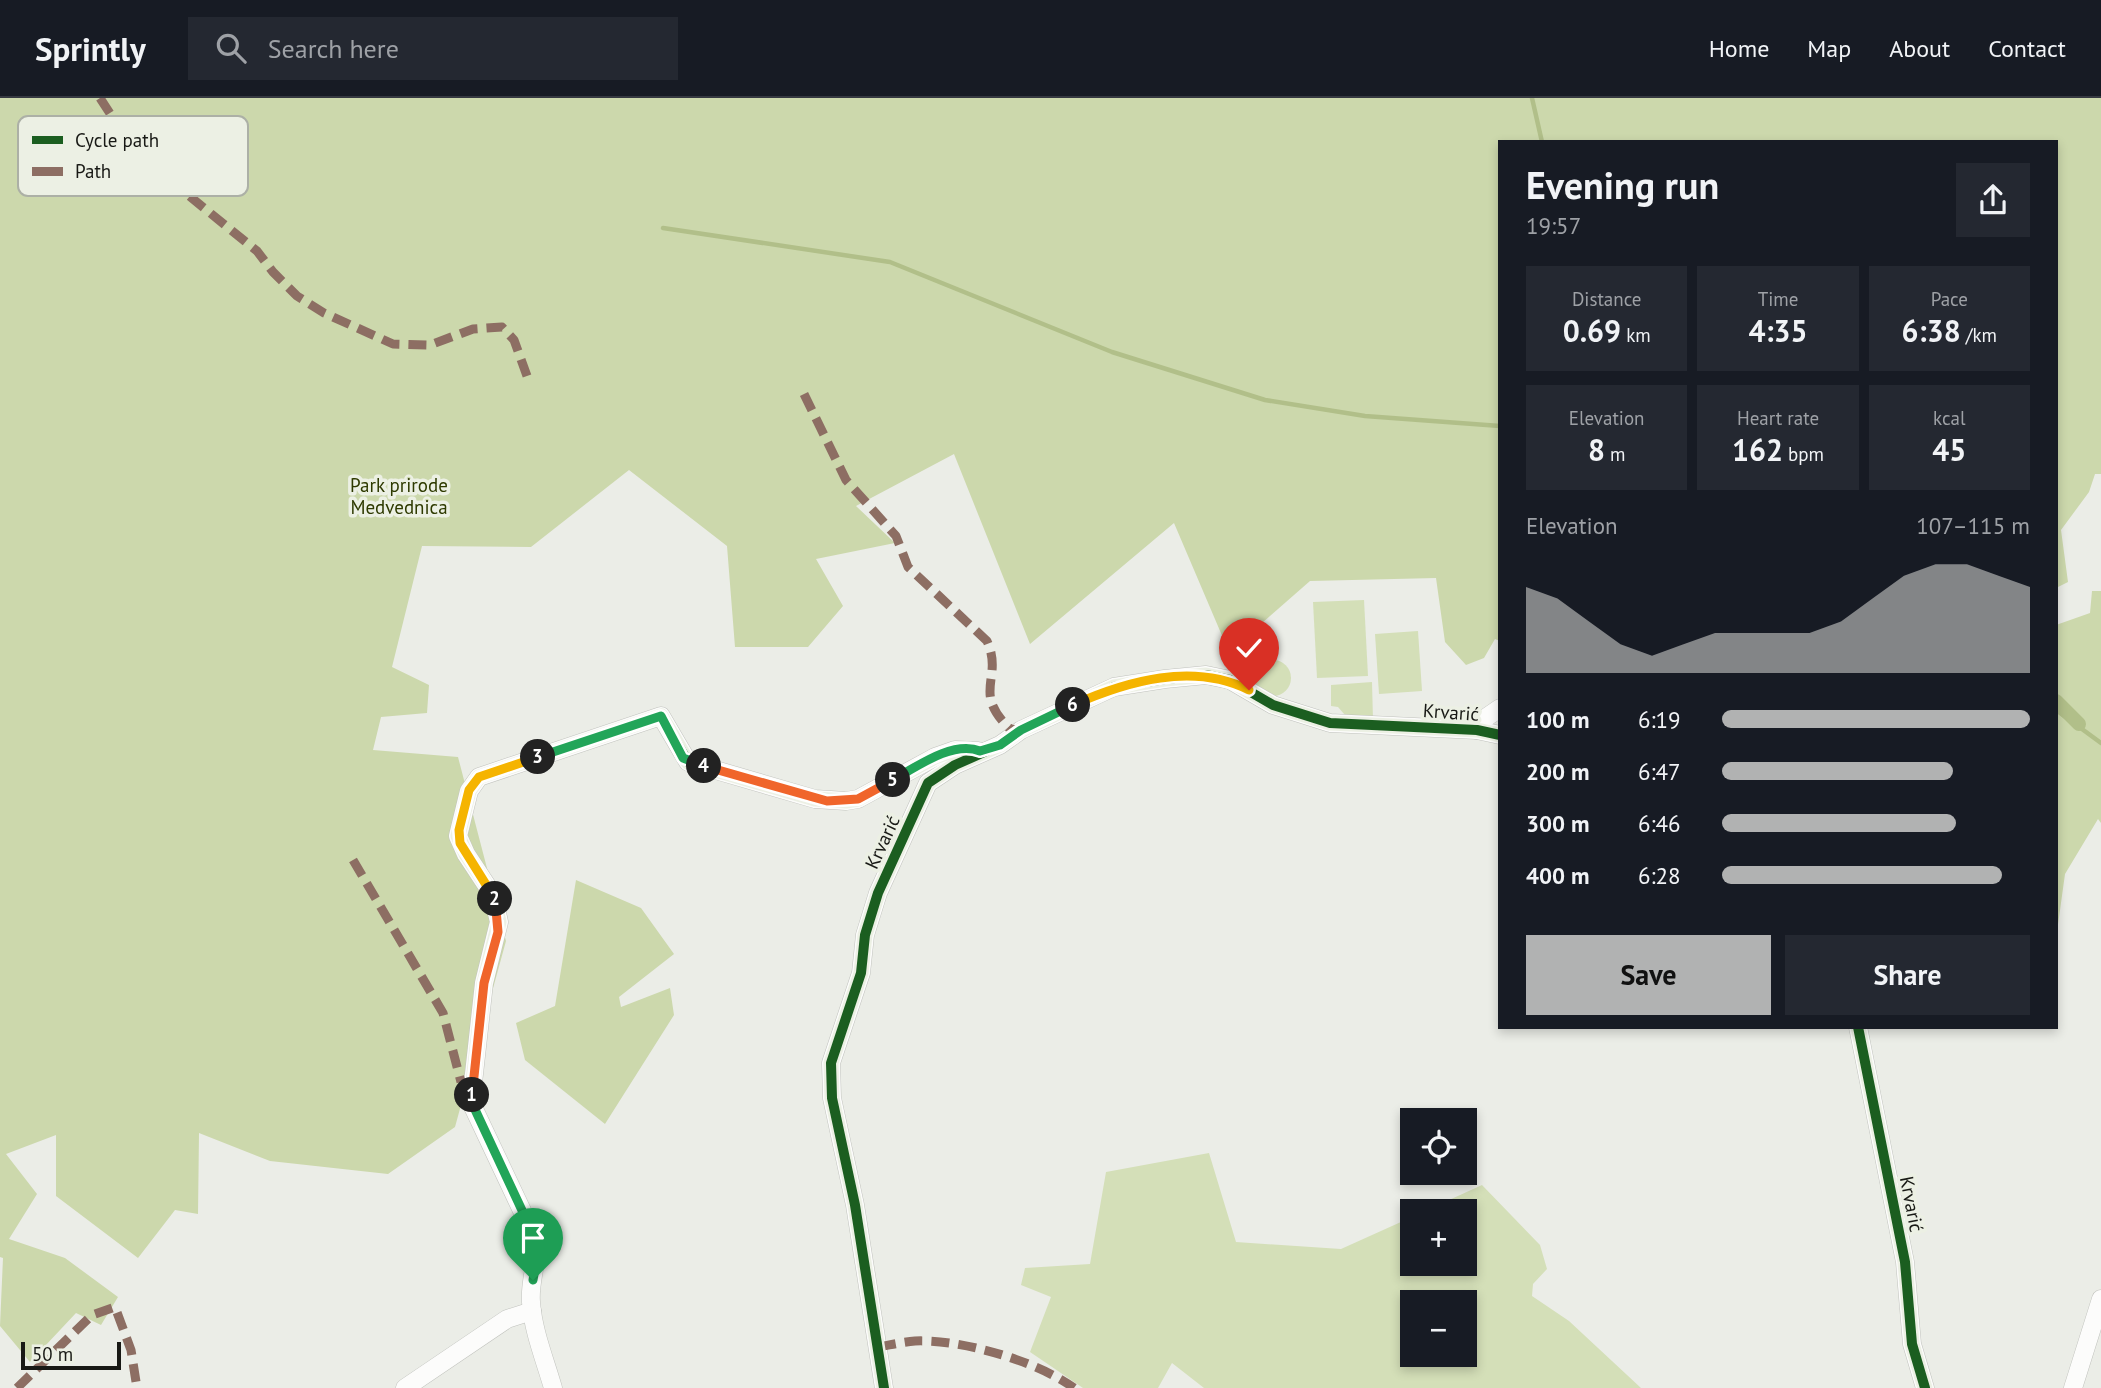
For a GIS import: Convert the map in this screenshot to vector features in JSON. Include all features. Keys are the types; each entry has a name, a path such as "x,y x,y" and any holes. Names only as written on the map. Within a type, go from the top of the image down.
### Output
{"street":[{"name":"Krvarić","path":"884,1388 855,1205 832,1098 831,1063 860,973 864,935 878,893 928,783 980,751 1000,745 1021,730 1114,687 1206,676 1230,680 1273,705 1330,723 1477,730 1498,735"},
{"path":"1477,730 1484,719 1498,709"},
{"path":"471,1101 484,983 499,922 493,895 466,854 458,836 469,790 479,777 661,716 688,762 827,801 858,799 935,757 955,750 980,751"},
{"name":"Krvarić","path":"1858,1029 1905,1262 1912,1344 1924,1388"},
{"path":"461,1082 534,1236 537,1258 531,1297 532,1311 553,1388"},
{"path":"2073,1388 2101,1299"},
{"path":"405,1388 508,1319 532,1311"}],"green space":[{"name":"Park prirode Medvednica","path":"0,98 2101,98 2101,474 2095,474 2089,492 2061,530 2068,582 2058,587 2058,140 1498,140 1498,640 1495,639 1484,658 1466,665 1445,642 1436,578 1310,581 1229,652 1174,523 1030,644 954,454 856,506 895,543 816,559 843,606 808,647 735,647 727,546 629,470 531,547 422,546 392,667 429,685 427,713 381,717 373,750 458,757 506,941 455,1127 388,1174 270,1161 199,1133 198,1214 175,1210 138,1258 56,1196 56,1135 6,1154 37,1194 9,1239 65,1258 118,1297 101,1325 76,1313 30,1362 0,1326 3,1258 0,1257"},
{"path":"2092,591 2101,591 2101,823 2098,819 2065,874 2058,925 2058,624 2090,613"},
{"path":"1364,600 1368,676 1317,678 1313,602"},
{"path":"1418,631 1422,691 1379,694 1375,634"},
{"path":"1273,660 1286,665 1291,678 1286,691 1273,696 1260,691 1255,678 1260,665"},
{"path":"1372,682 1373,720 1345,715 1338,707 1331,706 1331,685"},
{"path":"576,880 641,908 674,954 619,997 621,1007 670,988 674,1015 605,1124 525,1060 516,1023 555,1006"},
{"path":"1209,1153 1236,1242 1341,1249 1400,1222 1400,1276 1477,1276 1477,1199 1451,1199 1482,1185 1540,1245 1547,1269 1533,1284 1532,1296 1569,1321 1641,1388 1204,1388 1172,1363 1158,1388 1083,1388 1030,1352 1051,1297 1021,1285 1025,1268 1090,1264 1106,1172"}],"waterway":[{"path":"1532,98 1542,140"},
{"path":"663,228 890,262 1112,352 1265,400 1365,416 1498,426"},
{"path":"2058,703 2079,724"},
{"path":"2058,711 2101,743"}],"marked path":[{"path":"100,98 112,116"},
{"path":"189,196 257,251 297,296 324,313 393,344 430,345 473,329 502,327 514,340 527,376"},
{"path":"804,394 846,480 896,536 908,567 987,641 992,665 992,705 1010,729 1021,730"},
{"path":"353,860 443,1013 461,1082"},
{"path":"17,1388 92,1315 115,1307 131,1350 137,1388"},
{"path":"878,1347 934,1341 976,1348 1040,1369 1074,1388"}],"cycle path":[{"path":"884,1388 855,1205 832,1098 831,1063 861,973 865,935 878,893 928,783 955,765 1000,745 1021,730 1114,687 1206,675 1230,680 1273,705 1330,723 1477,730 1498,735"},
{"path":"471,1101 484,983 499,922 493,895 466,854 458,836 469,791 479,777 661,716 688,762 815,799 858,799 935,757 955,750 978,751"},
{"path":"1858,1029 1905,1262 1912,1344 1925,1388"}],"route":[{"path":"533,1280 537,1267 534,1236 471,1101 484,983 499,922 493,895 466,854 458,836 469,790 479,777 661,716 683,758 688,762 772,784 815,799 846,801 858,799 935,757 955,750 980,751 1000,745 1021,730 1114,687 1165,678 1206,676 1230,680 1249,690"}]}
